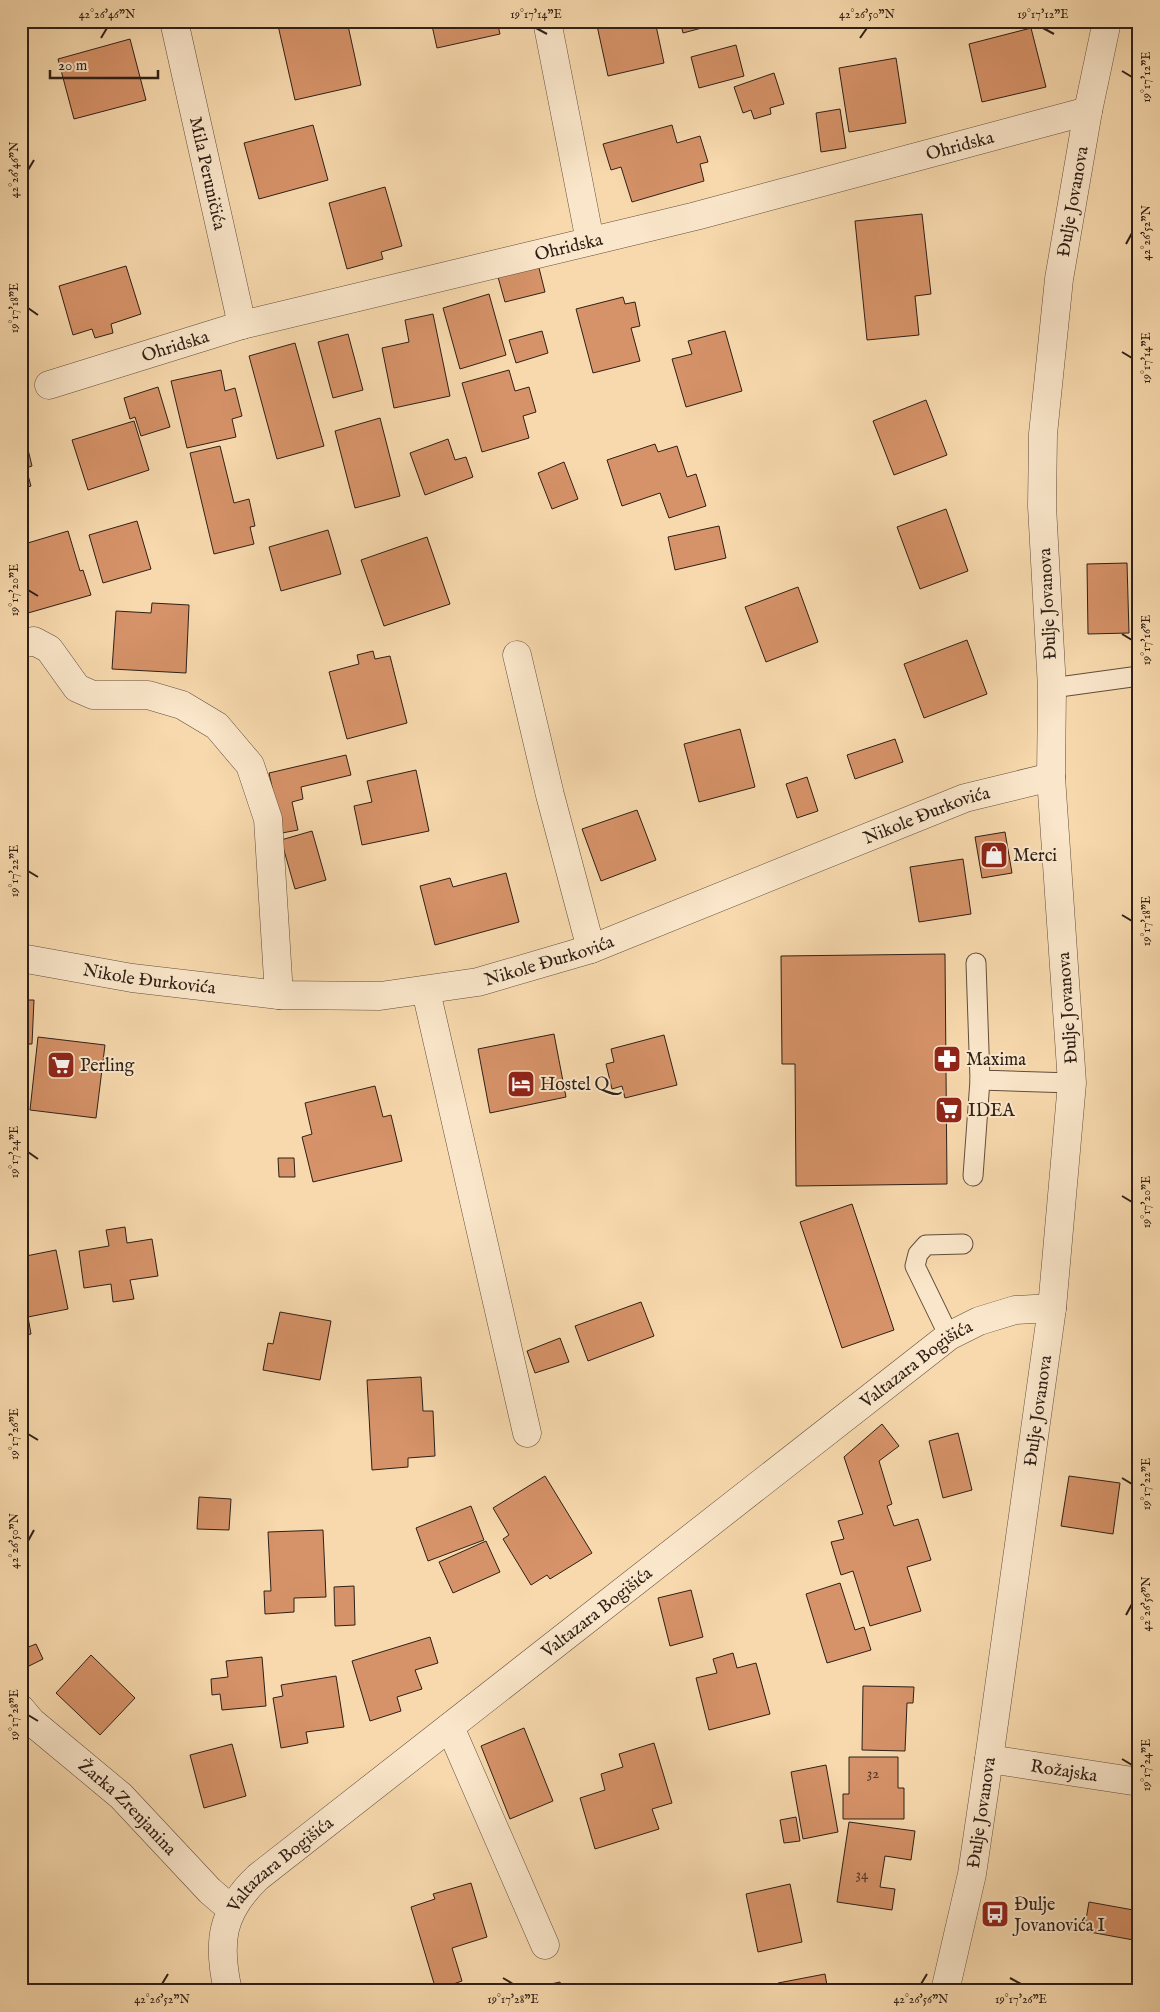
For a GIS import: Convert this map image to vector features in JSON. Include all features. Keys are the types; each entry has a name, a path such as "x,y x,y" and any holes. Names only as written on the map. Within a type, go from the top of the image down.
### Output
{"street":[{"name":"Mila Peruničića","path":"174,21 242,325"},
{"path":"547,21 590,241"},
{"name":"Đulje Jovanova","path":"945,1991 972,1874 989,1759 1052,1308 1072,1083 1050,777 1052,688 1042,506 1043,434 1060,279 1088,111 1107,21"},
{"name":"Ohridska","path":"49,385 242,325 696,216 1088,111"},
{"path":"21,644 34,641 49,649 77,688 93,695 148,695 182,705 217,726 250,765 268,819 279,995"},
{"path":"517,655 550,796 591,949"},
{"name":"Nikole Đurkovića","path":"21,958 132,978 279,995 380,996 426,991 478,982 591,949 964,798 1050,777"},
{"path":"426,991 527,1433"},
{"name":"Valtazara Bogišića","path":"228,1991 223,1970 222,1945 226,1922 231,1908 258,1877 949,1336 979,1322 1015,1310 1052,1308"},
{"name":"Žarka Zrenjanina","path":"21,1709 32,1722 121,1796 210,1891 231,1908"},
{"path":"450,1727 545,1945"},
{"name":"Rožajska","path":"989,1759 1139,1782"}],"lane":[{"path":"1052,688 1139,676"},
{"path":"973,1176 980,1080 976,963"},
{"path":"980,1080 1072,1083"},
{"path":"949,1336 915,1266 918,1254 926,1245 963,1244"}],"building":[{"path":"277,21 347,21 361,85 295,100"},
{"path":"431,21 497,21 500,34 437,48"},
{"path":"596,21 655,21 664,63 608,76"},
{"path":"680,21 728,21 683,33"},
{"path":"1031,28 1046,87 982,102 969,44"},
{"path":"130,39 146,100 74,119 58,59"},
{"path":"736,45 744,76 699,88 691,57"},
{"path":"896,58 906,123 849,132 839,68"},
{"path":"774,73 784,104 770,108 771,114 754,119 751,110 743,113 734,87"},
{"path":"840,109 846,148 821,152 816,113"},
{"path":"313,125 328,180 259,199 244,143"},
{"path":"672,125 677,143 700,136 708,162 700,164 704,181 632,202 621,167 611,170 603,144"},
{"path":"385,187 402,246 381,252 383,259 347,269 329,203"},
{"path":"922,214 931,294 915,296 919,335 867,340 855,221"},
{"path":"537,260 545,292 505,302 496,270"},
{"path":"126,266 141,314 111,324 113,333 95,338 92,329 73,335 59,286"},
{"path":"489,294 506,355 460,369 443,308"},
{"path":"623,297 625,304 635,302 640,326 631,328 640,361 593,373 576,309"},
{"path":"433,314 450,396 394,408 382,348 409,342 405,320"},
{"path":"542,331 548,353 516,363 509,340"},
{"path":"725,331 742,391 686,407 672,359 692,354 688,341"},
{"path":"348,334 363,390 333,398 318,342"},
{"path":"295,343 324,446 277,459 249,356"},
{"path":"221,370 225,391 235,388 242,416 232,419 236,437 187,448 171,381"},
{"path":"509,370 515,391 529,387 536,412 523,416 529,438 482,452 462,383"},
{"path":"158,387 170,427 141,436 135,417 130,419 124,398"},
{"path":"926,400 947,455 894,475 873,421"},
{"path":"380,418 400,496 355,508 335,431"},
{"path":"134,421 149,470 88,490 72,440"},
{"path":"22,425 32,466 26,468 31,486 21,489"},
{"path":"448,439 455,460 466,457 473,477 425,495 410,453"},
{"path":"655,444 658,452 677,446 687,477 696,474 706,506 669,518 660,493 622,506 607,460"},
{"path":"220,446 234,503 249,499 255,526 250,527 254,544 214,554 190,453"},
{"path":"564,462 578,499 552,509 538,473"},
{"path":"946,509 968,571 920,589 897,527"},
{"path":"137,521 151,569 103,583 89,535"},
{"path":"719,526 726,558 675,570 668,537"},
{"path":"328,530 341,574 281,591 269,547"},
{"path":"68,531 80,571 83,570 91,595 21,615 21,545"},
{"path":"427,537 450,604 384,626 361,560"},
{"path":"1127,563 1129,633 1088,634 1087,564"},
{"path":"798,587 818,642 766,662 745,607"},
{"path":"152,603 189,605 186,673 112,669 116,611 151,613"},
{"path":"967,640 987,694 924,718 904,664"},
{"path":"373,651 375,659 390,656 407,723 347,739 329,672 359,664 357,655"},
{"path":"740,729 755,787 699,802 684,744"},
{"path":"895,739 903,762 855,779 847,755"},
{"path":"346,755 351,775 301,787 303,799 292,802 298,830 282,833 269,773"},
{"path":"416,770 429,831 362,845 354,806 372,802 367,781"},
{"path":"807,777 818,811 797,818 786,784"},
{"path":"637,810 656,860 601,881 582,829"},
{"path":"312,831 326,880 295,889 281,840"},
{"name":"Merci","path":"1005,832 1012,873 982,878 975,837"},
{"path":"963,859 971,914 919,922 910,867"},
{"path":"506,873 519,922 435,945 420,886 450,878 453,887"},
{"path":"945,954 947,1184 796,1186 795,1064 782,1064 781,956"},
{"path":"21,1000 34,1000 32,1044 21,1044"},
{"path":"554,1034 566,1097 490,1113 478,1049"},
{"path":"664,1035 677,1085 625,1098 622,1086 612,1089 606,1064 614,1062 611,1049"},
{"path":"38,1037 105,1045 96,1118 30,1110"},
{"path":"375,1086 383,1117 391,1115 402,1161 313,1182 302,1137 312,1134 305,1103"},
{"path":"278,1158 294,1158 295,1177 279,1177"},
{"path":"852,1204 894,1330 842,1348 800,1222"},
{"path":"125,1227 127,1243 152,1239 158,1276 130,1280 134,1299 113,1302 111,1284 84,1288 79,1251 109,1246 106,1230"},
{"path":"56,1250 68,1309 28,1317 31,1334 21,1336 21,1257"},
{"path":"641,1302 654,1336 588,1361 575,1326"},
{"path":"280,1312 331,1321 320,1380 263,1370 268,1343 273,1344"},
{"path":"560,1338 569,1362 535,1373 527,1351"},
{"path":"421,1377 423,1411 433,1411 435,1456 408,1458 408,1467 372,1470 367,1380"},
{"path":"882,1424 899,1446 879,1461 892,1504 887,1506 894,1526 918,1519 931,1560 907,1567 921,1611 870,1626 853,1571 841,1575 831,1542 844,1539 838,1521 863,1514 844,1457"},
{"path":"958,1433 972,1490 943,1498 929,1441"},
{"path":"545,1476 592,1553 550,1579 547,1575 531,1585 503,1539 509,1535 493,1508"},
{"path":"1069,1476 1120,1483 1113,1534 1061,1526"},
{"path":"199,1497 231,1499 229,1530 197,1529"},
{"path":"471,1506 484,1540 428,1561 416,1528"},
{"path":"323,1530 326,1597 294,1598 294,1612 265,1614 264,1591 271,1591 268,1532"},
{"path":"486,1541 500,1572 453,1593 439,1562"},
{"path":"840,1583 855,1630 864,1627 871,1650 827,1663 806,1594"},
{"path":"354,1586 355,1625 335,1626 334,1587"},
{"path":"691,1590 703,1637 670,1646 658,1598"},
{"path":"430,1637 438,1663 415,1670 422,1689 397,1697 401,1711 370,1721 352,1661"},
{"path":"36,1644 43,1659 21,1670 21,1650"},
{"path":"733,1653 737,1668 756,1663 770,1714 709,1730 696,1678 717,1673 713,1659"},
{"path":"91,1655 135,1698 100,1735 56,1693"},
{"path":"262,1657 266,1706 222,1710 220,1694 212,1695 211,1679 228,1677 226,1661"},
{"path":"336,1676 344,1727 306,1732 308,1743 281,1748 273,1698 283,1696 281,1685"},
{"path":"863,1686 914,1687 913,1703 907,1703 905,1751 862,1750"},
{"path":"524,1728 553,1801 510,1819 481,1746"},
{"path":"654,1743 672,1803 652,1809 659,1829 595,1849 580,1798 605,1790 601,1774 623,1767 619,1754"},
{"path":"232,1744 246,1796 204,1808 190,1755"},
{"path":"849,1757 898,1757 898,1788 904,1788 904,1819 843,1819 843,1794 849,1794"},
{"path":"826,1765 838,1832 803,1839 791,1772"},
{"path":"796,1817 800,1841 784,1843 780,1820"},
{"path":"849,1822 915,1831 911,1860 885,1856 880,1887 895,1889 892,1910 837,1902"},
{"path":"471,1883 487,1937 452,1948 462,1981 436,1990 411,1907 435,1899 433,1894"},
{"path":"790,1884 802,1942 758,1952 746,1894"},
{"path":"1089,1902 1139,1911 1139,1941 1084,1931"},
{"path":"825,1974 828,1991 780,1991 778,1983"},
{"path":"560,1982 562,1991 524,1990"}],"place":[{"name":"Merci","path":"994,855"},
{"name":"Maxima","path":"947,1059"},
{"name":"Perling","path":"61,1065"},
{"name":"Hostel Q","path":"521,1084"},
{"name":"IDEA","path":"949,1110"},
{"name":"Đulje Jovanovića I","path":"995,1914"}]}
